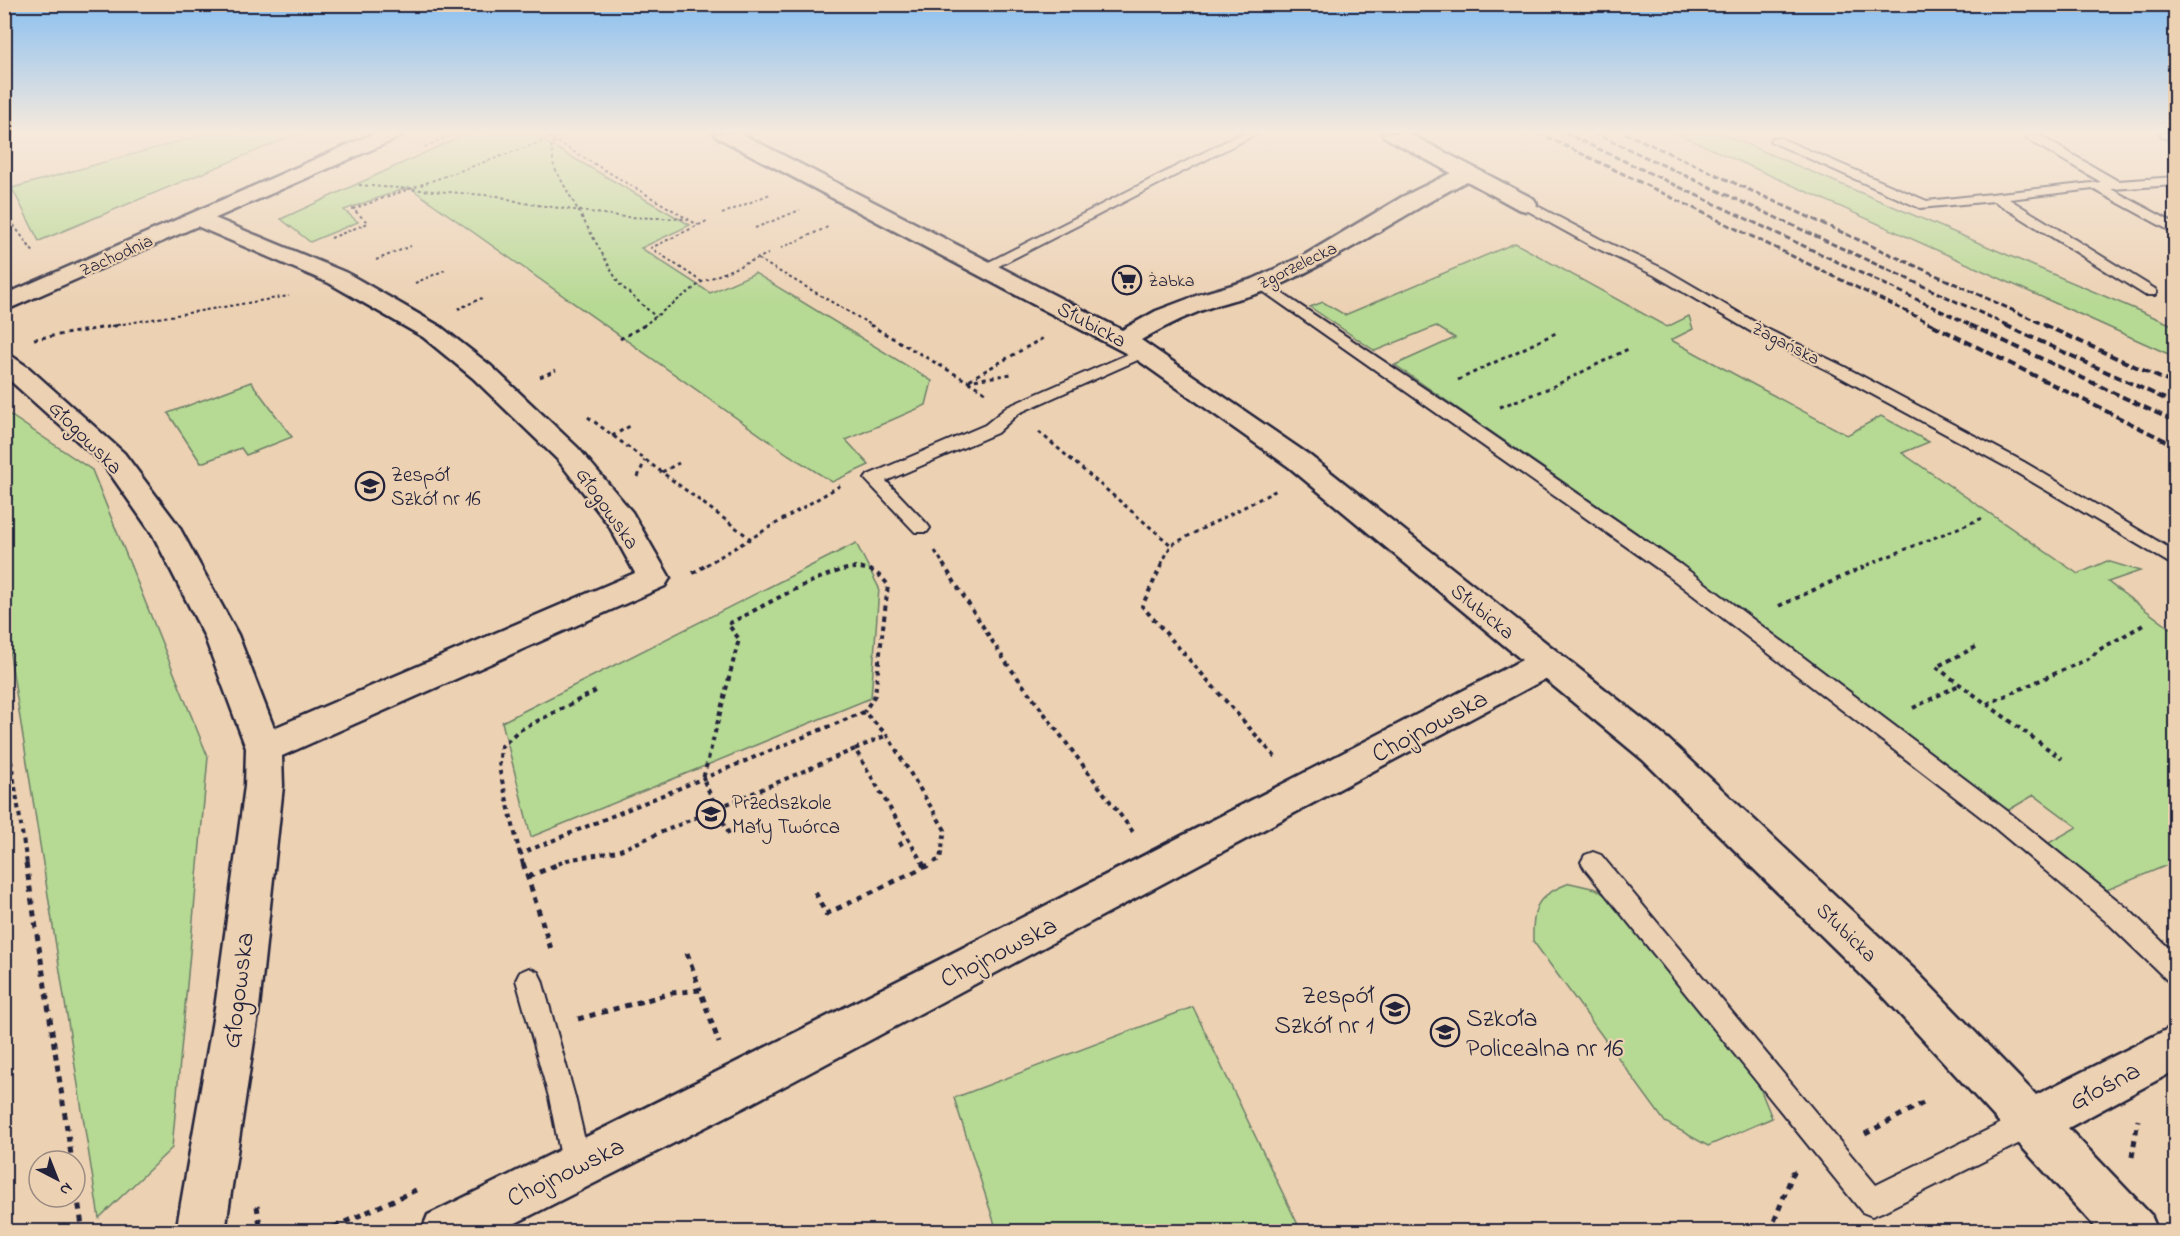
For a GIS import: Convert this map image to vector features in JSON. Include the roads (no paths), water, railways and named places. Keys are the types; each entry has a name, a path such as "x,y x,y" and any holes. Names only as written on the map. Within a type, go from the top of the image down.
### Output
{"street":[{"name":"Zachodnia","path":"8,298 264,191"},
{"name":"Słubicka","path":"834,191 1133,346 1299,461 1656,750 1900,984 2134,1232"},
{"name":"Zgorzelecka","path":"1133,346 1165,316 1210,299 1262,284 1311,261 1431,191"},
{"name":"Żagańska","path":"1499,191 1526,204"},
{"name":"Głogowska","path":"200,219 338,278 441,338 482,372 568,454 621,519 654,578 264,747"},
{"name":"Głogowska","path":"15,352 20,374 114,459 167,532 221,636 264,747 264,786 237,1008 200,1232"},
{"name":"Chojnowska","path":"445,1232 497,1204 577,1167 1166,864 1547,662"},
{"name":"Głośna","path":"2032,1122 2175,1046"}],"lane":[{"path":"984,268 1139,191"},
{"path":"1892,191 1925,205 2044,191"},
{"path":"2105,191 2175,230"},
{"path":"1997,196 2150,292"},
{"name":"Żagańska","path":"1526,204 1594,242 1659,272 1760,331 1837,369 2018,466 2175,561"},
{"path":"1262,284 1464,422 1674,570 1998,817 2109,908 2175,972"},
{"path":"921,528 874,479 991,429 1013,410 1133,346"},
{"path":"1593,862 1872,1202 2032,1122"},
{"path":"529,980 562,1097 577,1167"}],"railway":[{"path":"1658,191 1936,326"},
{"path":"1687,191 1973,326"},
{"path":"1718,191 2009,326"},
{"path":"1751,191 2047,326"},
{"path":"1933,325 2176,446"},
{"path":"1970,325 2176,422"},
{"path":"2005,325 2176,404"},
{"path":"2044,325 2176,385"}],"place":[{"name":"Żabka","path":"1127,280"},
{"name":"Zespół Szkół nr 16","path":"370,486"},
{"name":"Przedszkole Mały Twórca","path":"711,814"},
{"name":"Zespół Szkół nr 1","path":"1395,1009"},
{"name":"Szkoła Policealna nr 16","path":"1445,1032"}]}
